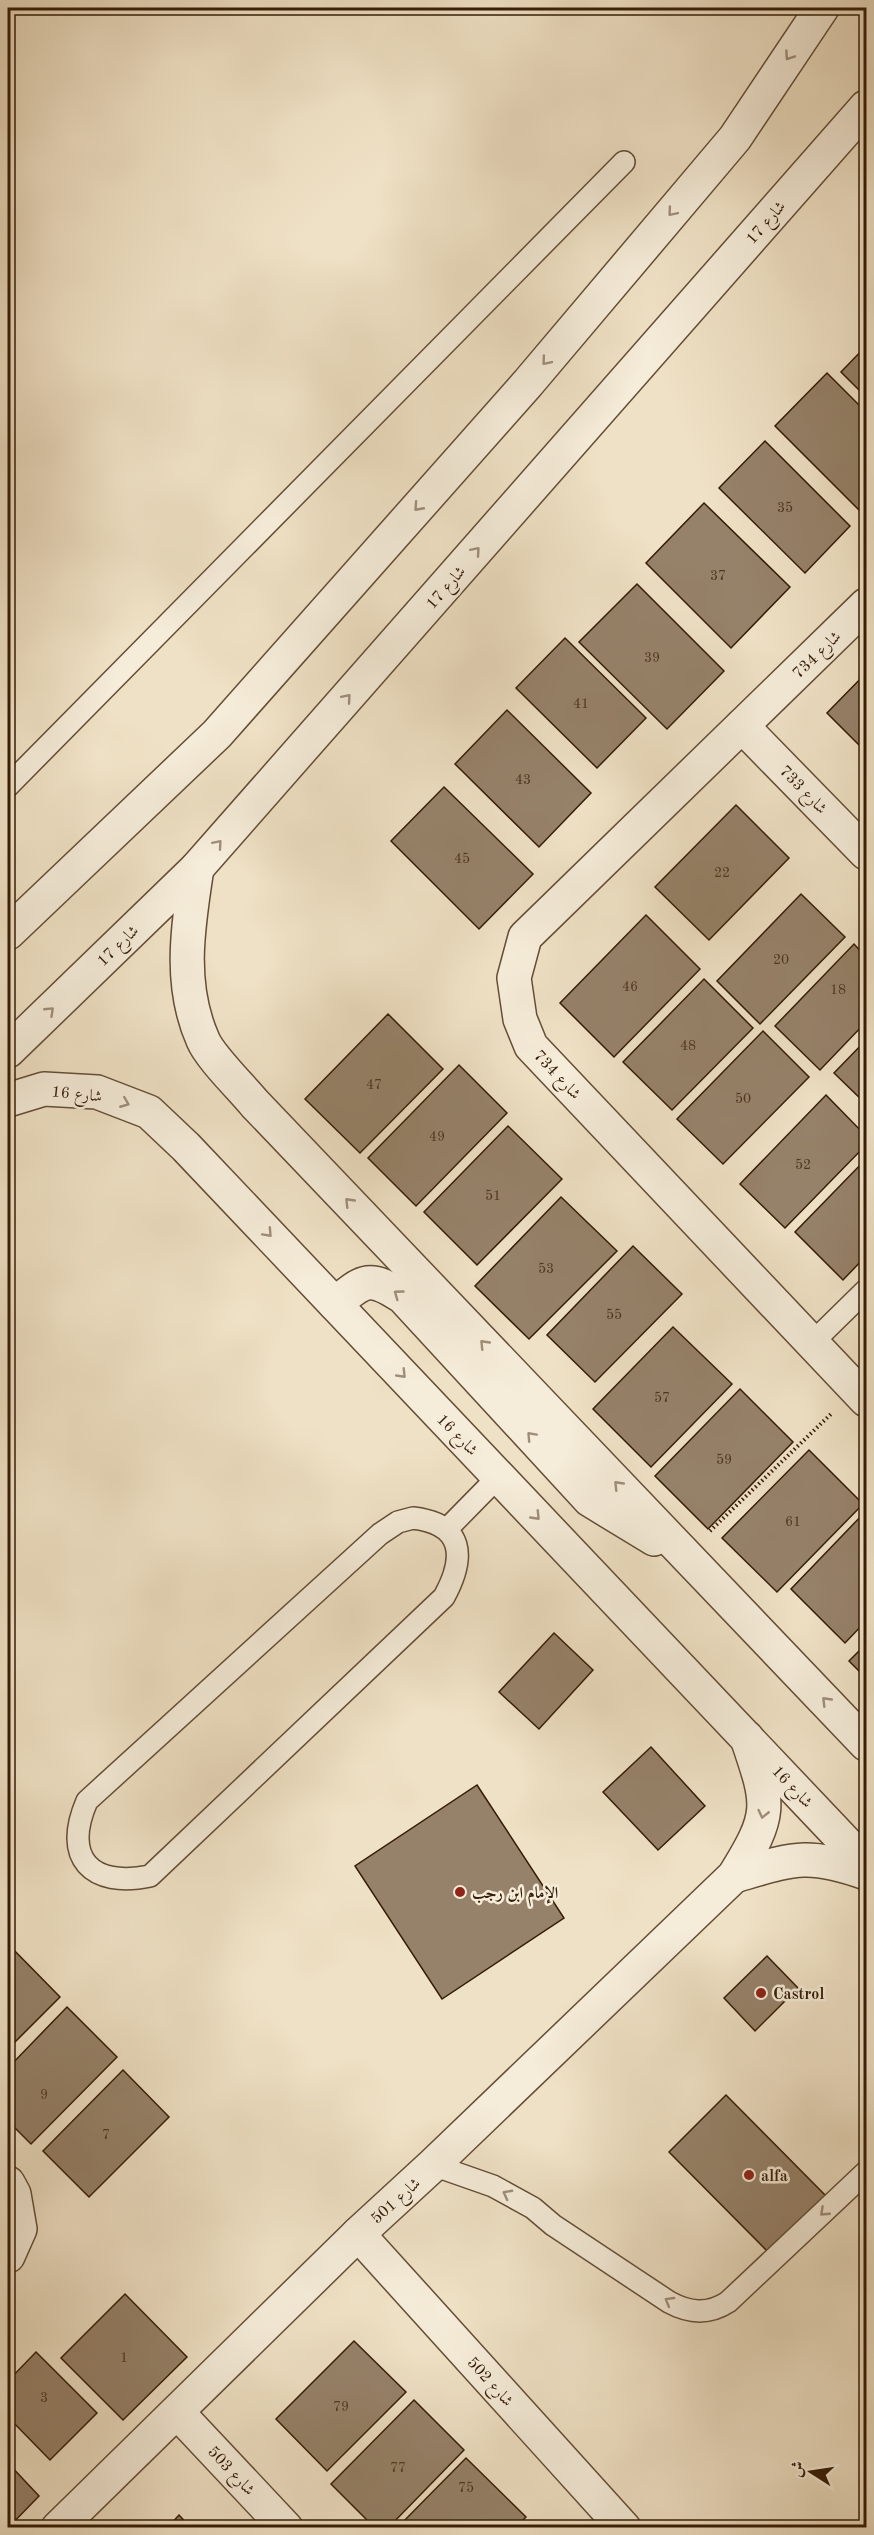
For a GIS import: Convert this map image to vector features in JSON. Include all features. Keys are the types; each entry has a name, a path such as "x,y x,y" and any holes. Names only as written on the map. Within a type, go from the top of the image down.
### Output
{"street":[{"path":"8,933 217,734 528,383 735,138 822,8"},
{"name":"شارع 17","path":"8,1051 197,868 867,107"},
{"name":"شارع 734","path":"862,1395 531,1046 520,1019 514,978 525,937 867,604"},
{"name":"شارع 733","path":"742,726 867,853"},
{"path":"197,868 187,934 186,978 203,1041 255,1104 867,1744"},
{"name":"شارع 16","path":"8,1100 44,1089 97,1092 149,1112 186,1147 867,1864"},
{"path":"335,1304 360,1283 382,1283 404,1298 590,1500 688,1558"},
{"name":"شارع 501","path":"58,2528 178,2413 358,2234 734,1876 753,1845 765,1810 765,1789 747,1738"},
{"name":"شارع 501","path":"734,1876 794,1859 824,1859 867,1873"},
{"path":"8,2183 15,2194 20,2229 8,2256"},
{"name":"شارع 502","path":"358,2234 624,2528"},
{"name":"شارع 503","path":"178,2413 286,2528"}],"lane":[{"path":"8,786 624,162"},
{"path":"812,1343 867,1290"},
{"path":"448,1528 499,1476"},
{"path":"413,1518 432,1520 448,1528 457,1546 458,1562 454,1580 444,1597 150,1876 120,1880 106,1877 89,1866 78,1847 80,1817 87,1801 380,1534 398,1522 413,1518"},
{"path":"433,2165 493,2186 533,2208 553,2225 669,2302 684,2310 702,2312 716,2310 728,2302 867,2172"}],"path":[{"path":"688,1558 862,1395"}],"building":[{"path":"866,346 866,397 841,372"},
{"path":"827,373 866,412 866,517 775,426"},
{"path":"765,441 850,526 805,573 719,488"},
{"path":"704,503 790,587 731,648 646,563"},
{"path":"637,584 724,671 667,729 579,642"},
{"path":"565,638 646,718 597,768 516,688"},
{"path":"866,673 866,752 827,713"},
{"path":"507,710 591,793 539,847 455,764"},
{"path":"444,787 533,874 479,929 391,841"},
{"path":"736,805 789,858 709,940 655,887"},
{"path":"801,894 845,937 760,1024 717,981"},
{"path":"646,915 700,969 614,1057 560,1003"},
{"path":"854,944 866,957 866,1022 820,1070 775,1026"},
{"path":"704,979 753,1028 672,1110 623,1062"},
{"path":"388,1014 443,1069 360,1153 305,1099"},
{"path":"763,1031 809,1077 723,1164 677,1119"},
{"path":"866,1040 866,1104 834,1073"},
{"path":"459,1065 507,1113 416,1206 368,1158"},
{"path":"826,1095 866,1136 866,1145 785,1228 740,1184"},
{"path":"508,1126 562,1179 477,1265 424,1212"},
{"path":"866,1159 866,1256 843,1280 795,1232"},
{"path":"561,1197 617,1251 529,1339 475,1286"},
{"path":"633,1246 682,1294 595,1382 547,1335"},
{"path":"673,1327 732,1384 651,1467 593,1409"},
{"path":"740,1389 793,1442 708,1529 655,1476"},
{"path":"809,1450 863,1504 777,1592 722,1538"},
{"path":"865,1512 866,1621 845,1643 791,1589"},
{"path":"554,1633 593,1670 539,1729 499,1692"},
{"path":"866,1644 866,1678 849,1661"},
{"path":"651,1747 705,1806 658,1850 603,1792"},
{"name":"الإمام ابن رجب","path":"477,1785 564,1918 442,1999 355,1866"},
{"path":"8,1944 60,1997 8,2049"},
{"name":"Castrol","path":"767,1956 798,1988 755,2031 724,1998"},
{"path":"67,2007 117,2057 31,2144 8,2121 8,2068"},
{"path":"123,2070 169,2117 89,2197 43,2151"},
{"name":"alfa","path":"726,2095 828,2198 771,2255 669,2152"},
{"path":"125,2294 187,2357 123,2420 61,2358"},
{"path":"354,2341 406,2392 327,2471 276,2419"},
{"path":"36,2352 97,2413 50,2460 8,2417 8,2381"},
{"path":"414,2400 464,2450 388,2528 375,2528 331,2484"},
{"path":"466,2458 526,2517 515,2528 397,2528"},
{"path":"8,2463 39,2496 8,2528"},
{"path":"179,2515 191,2528 167,2528"}],"place":[{"name":"الإمام ابن رجب","path":"460,1892"},
{"name":"Castrol","path":"761,1993"},
{"name":"alfa","path":"749,2175"}]}
